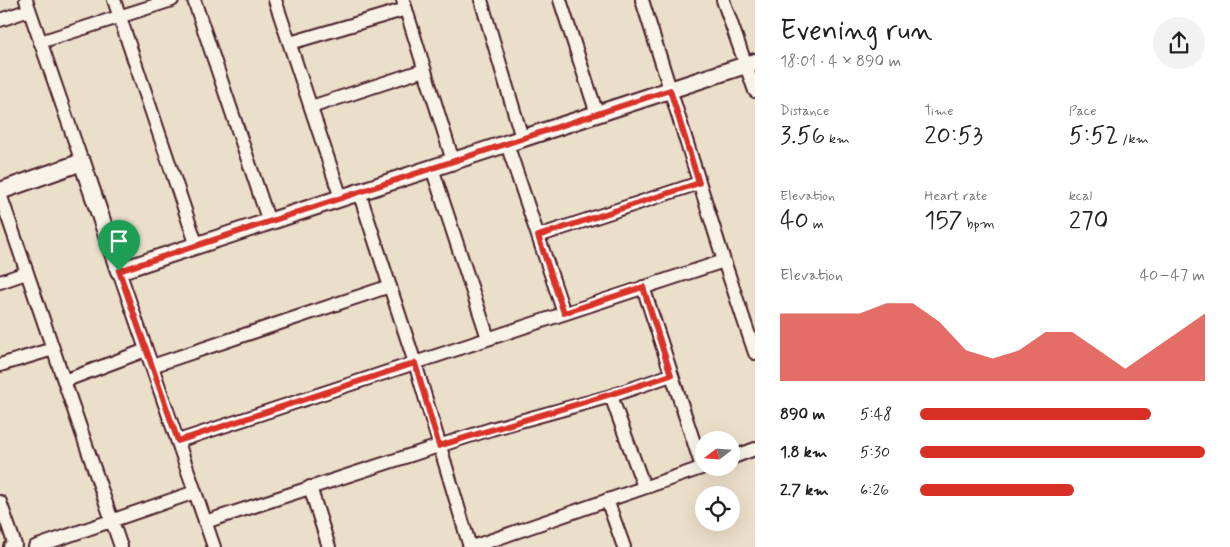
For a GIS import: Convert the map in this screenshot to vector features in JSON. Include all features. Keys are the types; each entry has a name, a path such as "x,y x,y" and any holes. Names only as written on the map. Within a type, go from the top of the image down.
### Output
{"street":[{"path":"114,0 197,246"},
{"path":"40,42 172,0"},
{"path":"194,0 269,222"},
{"path":"275,0 341,198"},
{"path":"481,0 538,236 564,313"},
{"path":"560,0 597,114"},
{"path":"642,0 724,260 751,329 755,353"},
{"path":"723,0 751,64 755,91"},
{"path":"0,20 28,5 214,547"},
{"path":"290,43 404,5 453,161"},
{"path":"119,271 751,64"},
{"path":"311,107 424,70"},
{"path":"82,162 0,193 121,547"},
{"path":"432,168 488,338"},
{"path":"538,236 699,183"},
{"path":"359,192 415,363 471,547 695,470"},
{"path":"178,441 724,260"},
{"path":"0,282 26,273"},
{"path":"152,366 390,286"},
{"path":"643,287 695,444"},
{"path":"0,366 53,349"},
{"path":"64,381 146,350"},
{"path":"206,522 491,429 611,396 671,375"},
{"path":"611,396 644,487"},
{"path":"740,455 755,449"},
{"path":"310,487 329,547"},
{"path":"35,547 195,492"},
{"path":"608,500 624,547"},
{"path":"0,502 15,546"}],"route":[{"path":"670,90 699,183 538,236 564,313 643,287 671,375 611,396 491,429 439,446 415,363 178,441 119,271 670,90"}]}
